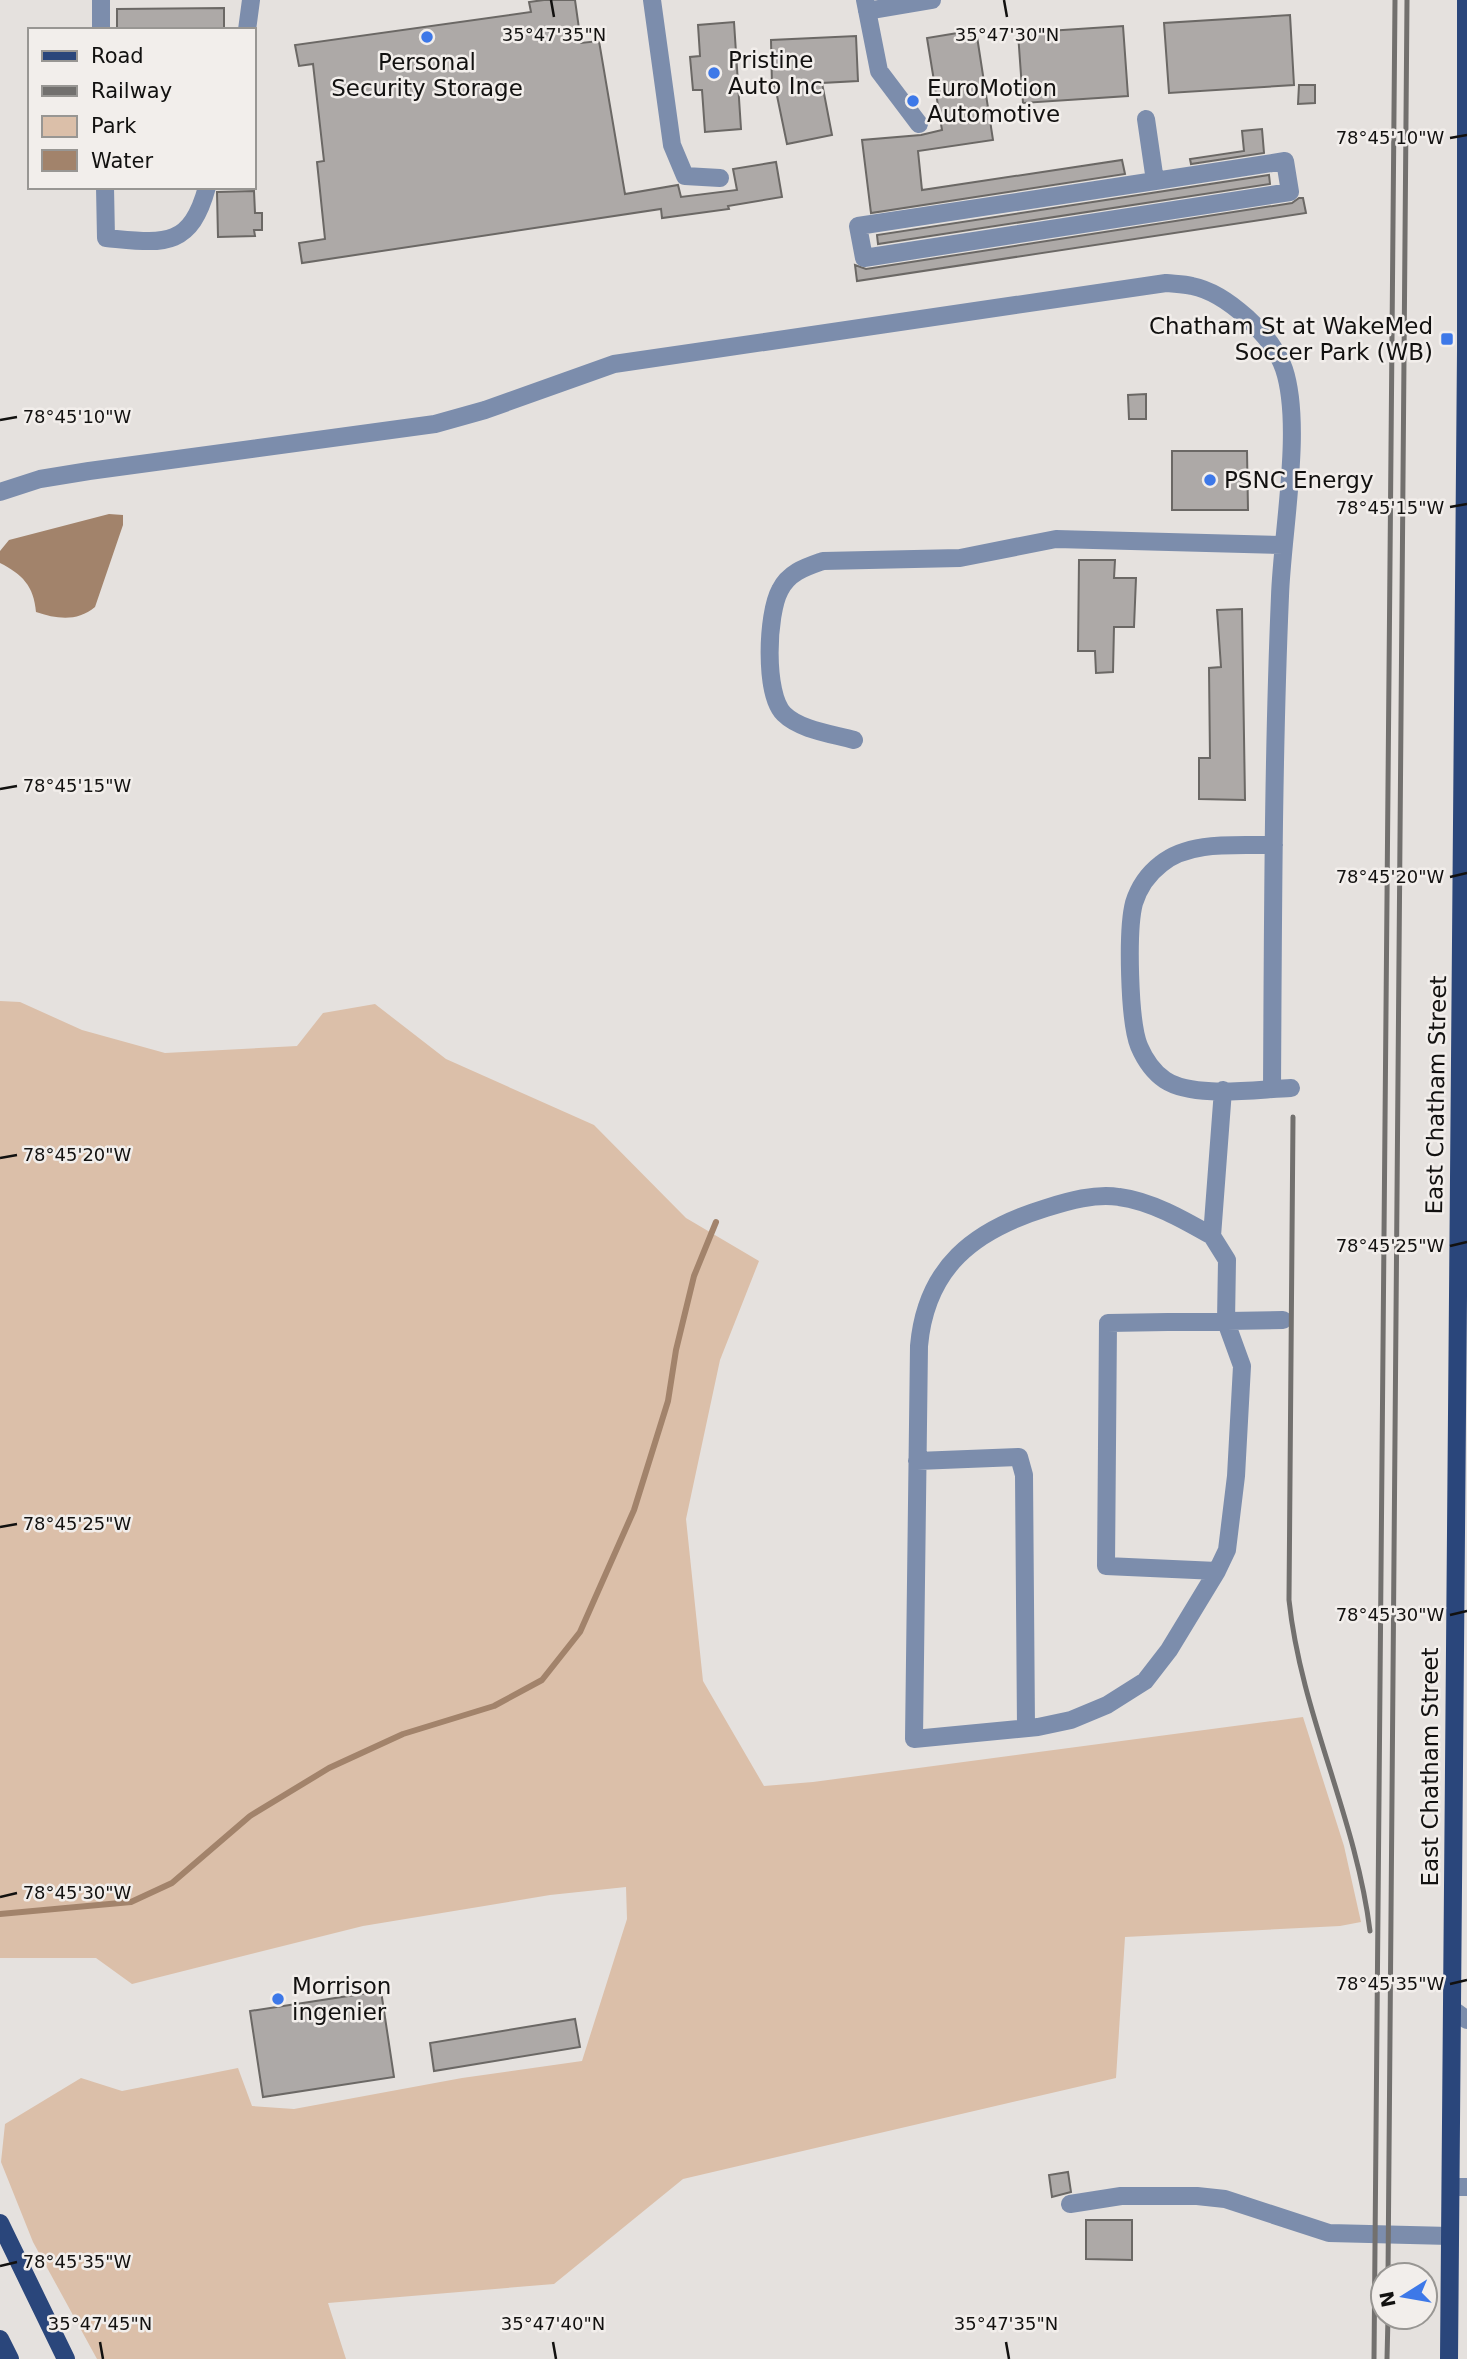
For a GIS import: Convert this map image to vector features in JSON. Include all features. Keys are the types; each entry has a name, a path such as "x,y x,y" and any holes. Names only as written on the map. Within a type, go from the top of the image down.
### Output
{"main road":[{"name":"East Chatham Street","path":"1449,2359 1450,2236 1459,2187 1452,2009 1462,1451 1466,0"},
{"path":"0,2223 66,2359"},
{"path":"0,2339 10,2359"}],"lane":[{"path":"101,0 101,28"},
{"path":"247,28 251,0"},
{"path":"652,0 672,145 685,176 720,178"},
{"path":"919,124 879,71 866,5 932,0"},
{"path":"1146,118 1155,181"},
{"path":"1285,161 1290,192 864,258 858,226 1155,181 1285,161"},
{"path":"105,189 106,238 158,243 188,230 200,213 206,189"},
{"path":"0,492 40,479 435,424 485,410 614,364 1166,283 1194,286 1212,294 1245,316 1266,339 1283,367 1291,401 1283,545 1272,1089"},
{"path":"854,740 786,716 776,705 771,689 773,609 780,589 801,568 823,561 983,555 1022,544 1056,539 1283,545"},
{"path":"1275,845 1200,848 1174,855 1150,873 1141,885 1134,903 1131,922 1133,1021 1139,1045 1148,1064 1164,1079 1178,1087 1223,1090 1292,1088"},
{"path":"1212,1236 1223,1090"},
{"path":"1106,1196 1143,1203 1212,1236 1227,1260 1226,1321 1242,1366 1228,1538 1217,1571 1169,1650 1145,1681 1107,1705 1070,1720 1026,1728 914,1739 919,1346 923,1313 933,1287 950,1262 969,1245 1025,1214 1058,1204 1106,1196"},
{"path":"1217,1571 1106,1566 1108,1323 1283,1321"},
{"path":"917,1461 1019,1457 1024,1475 1026,1728"},
{"path":"1452,2009 1467,2020"},
{"path":"1070,2204 1121,2196 1197,2196 1225,2199 1329,2233 1450,2236"}],"green space":[{"path":"0,1001 20,1002 82,1030 165,1053 297,1046 323,1013 375,1004 446,1059 594,1125 686,1218 759,1261 720,1360 686,1519 703,1681 764,1786 813,1782 1303,1717 1344,1846 1361,1922 1340,1926 1125,1937 1116,2078 683,2179 554,2284 328,2303 346,2359 97,2359 33,2242 1,2162 5,2124 81,2078 122,2091 238,2068 252,2106 294,2109 462,2078 582,2061 627,1919 626,1887 550,1895 363,1926 132,1984 96,1958 0,1958"}],"water":[{"path":"109,514 123,515 123,525 95,607 81,615 67,618 36,612 30,588 21,576 0,563 0,551 9,540"}],"building":[{"path":"575,0 581,43 599,41 625,194 678,185 681,197 737,190 733,169 776,162 782,197 728,206 729,209 662,218 661,209 302,263 299,243 325,239 317,162 324,161 313,64 299,66 295,45 531,12 529,2"},
{"path":"224,8 224,28 117,28 117,9"},
{"path":"1290,15 1294,85 1169,93 1164,23"},
{"name":"Pristine Auto Inc","path":"734,22 741,129 705,132 702,90 693,90 690,57 700,56 698,25"},
{"path":"1123,26 1128,96 1023,103 1018,33"},
{"path":"976,30 993,140 918,151 922,190 1122,160 1125,174 871,213 862,140 921,135 942,130 927,38"},
{"path":"856,36 858,81 822,83 832,135 787,144 775,86 772,86 771,40"},
{"path":"1299,85 1315,85 1315,103 1298,104"},
{"path":"1262,129 1264,153 1191,164 1190,159 1244,151 1242,131"},
{"path":"1269,175 1270,184 878,244 877,235"},
{"path":"254,191 255,213 262,213 262,230 254,230 255,236 218,237 217,192"},
{"path":"1303,198 1306,213 857,281 855,265 866,269 1292,203"},
{"path":"1146,394 1146,419 1129,419 1128,395"},
{"name":"PSNC Energy","path":"1172,451 1247,451 1248,510 1172,510"},
{"path":"1079,560 1115,560 1114,578 1136,578 1134,627 1114,627 1113,672 1096,673 1095,651 1078,651"},
{"path":"1242,609 1245,800 1199,799 1199,758 1210,758 1209,668 1221,667 1217,610"},
{"path":"381,1991 394,2077 263,2097 250,2011"},
{"path":"575,2019 580,2047 434,2071 430,2043"},
{"path":"1068,2172 1071,2192 1052,2197 1049,2175"},
{"path":"1086,2220 1132,2220 1132,2260 1086,2259"}],"waterway":[{"path":"0,1914 131,1902 172,1883 250,1816 329,1768 403,1734 494,1706 542,1680 580,1632 634,1510 668,1401 676,1350 694,1276 716,1222"}],"railway":[{"path":"1374,2359 1395,0"},
{"path":"1388,2261 1407,0"},
{"path":"1293,1117 1289,1600 1305,1684 1353,1847 1370,1931"},
{"path":"1387,2359 1388,2331"}],"place":[{"name":"Personal Security Storage","path":"427,37"},
{"name":"Pristine Auto Inc","path":"714,73"},
{"name":"EuroMotion Automotive","path":"913,101"},
{"name":"Chatham St at WakeMed Soccer Park (WB)","path":"1447,339"},
{"name":"PSNC Energy","path":"1210,480"},
{"name":"Morrison ingenier","path":"278,1999"}]}
